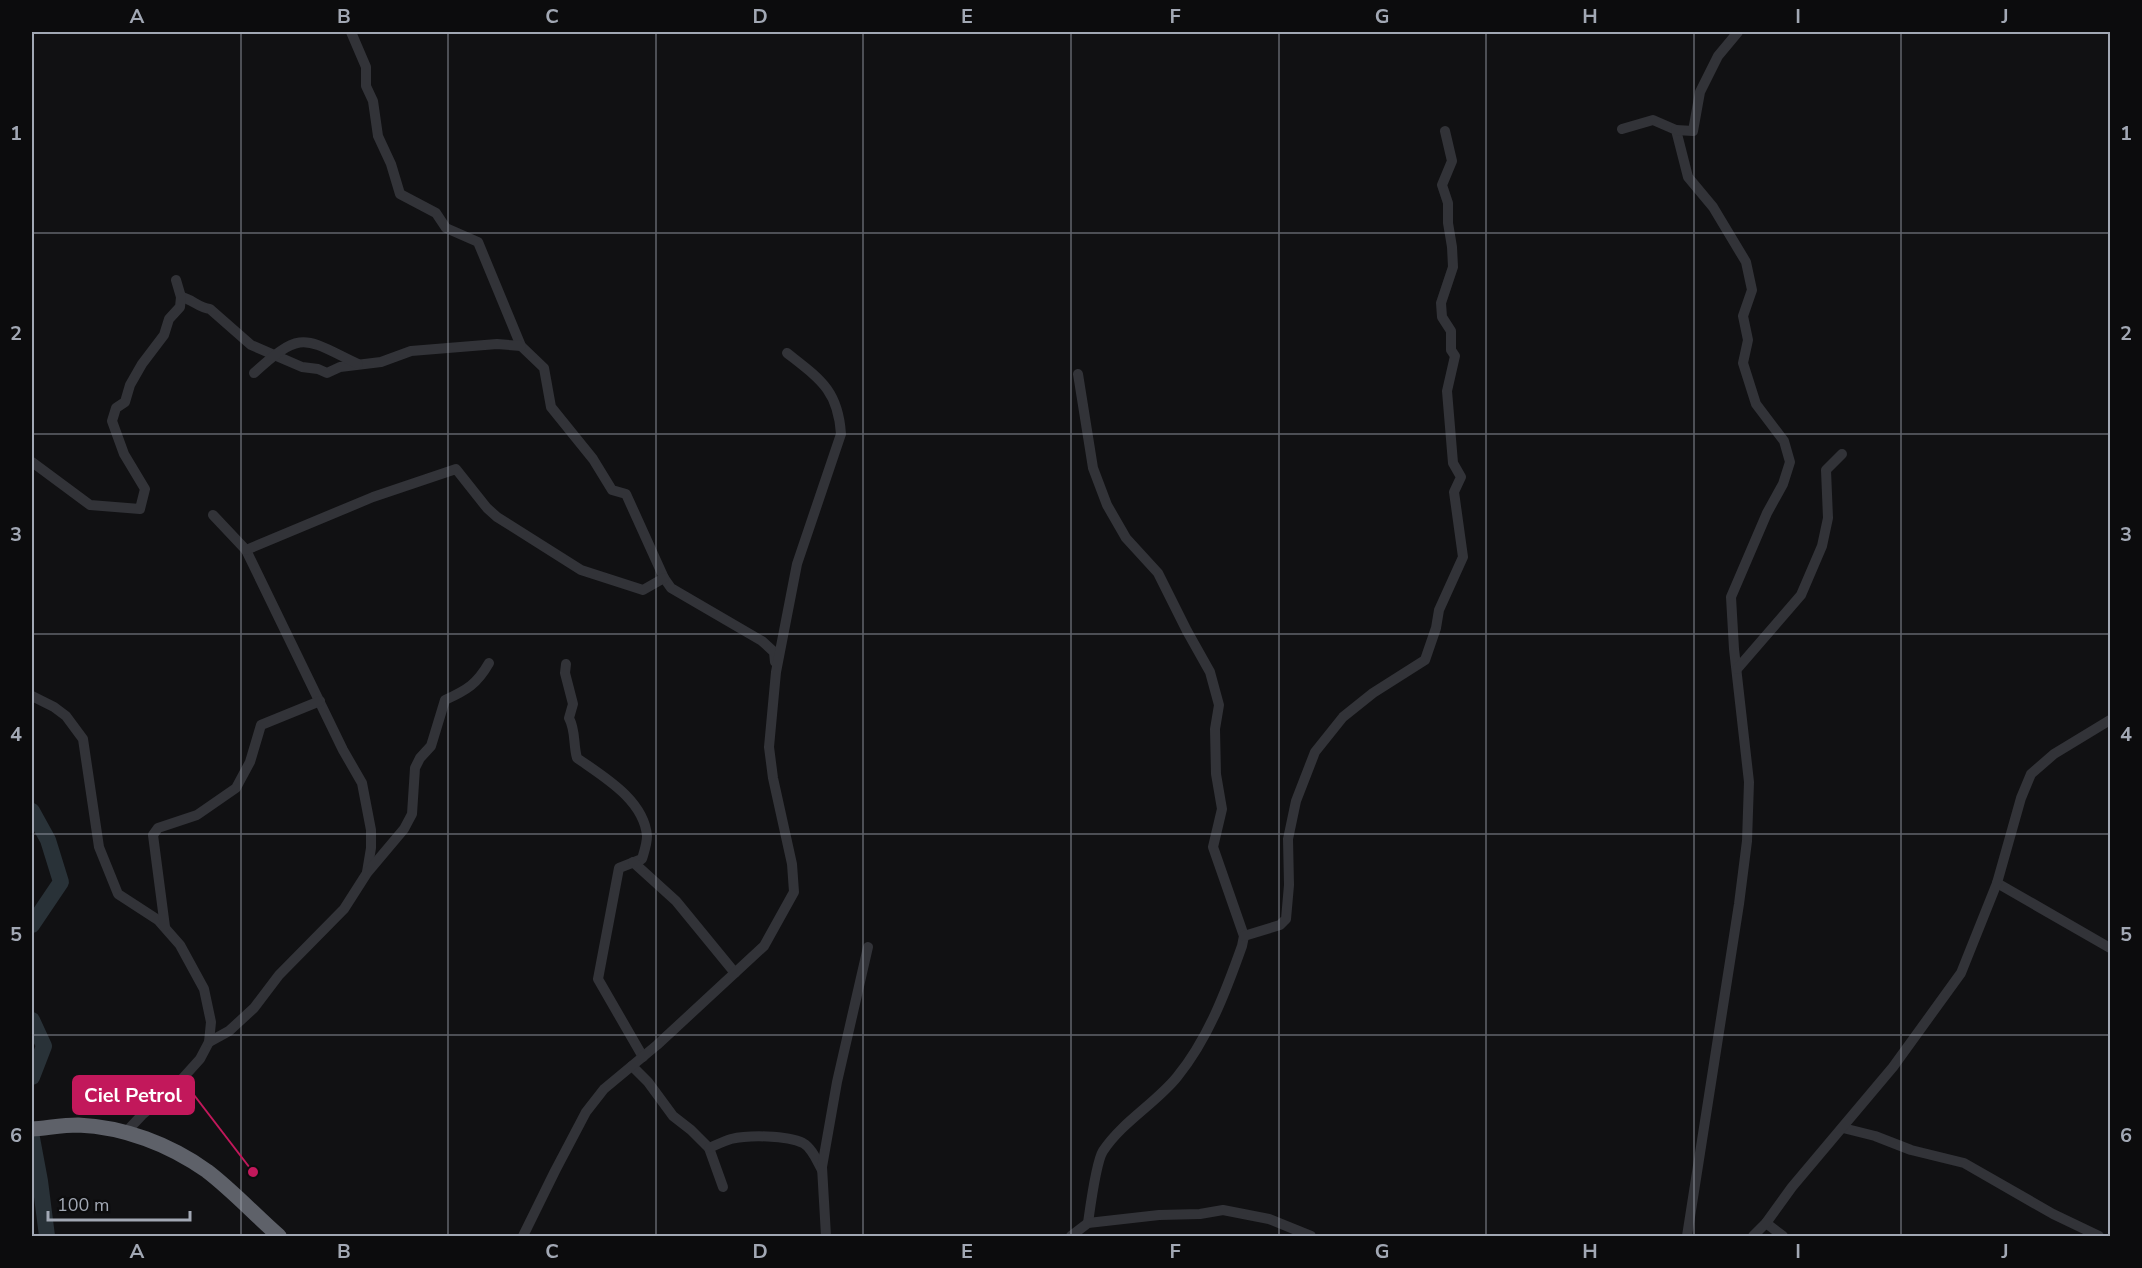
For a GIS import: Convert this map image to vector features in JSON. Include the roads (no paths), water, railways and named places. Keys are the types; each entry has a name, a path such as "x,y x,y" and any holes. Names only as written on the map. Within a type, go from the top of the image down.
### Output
{"highway":[{"path":"33,1129 76,1125 126,1132 164,1146 208,1172 279,1236"}],"street":[{"path":"351,32 366,67 366,86 373,101 378,136 391,165 400,194 436,213 446,228 478,242 521,346 544,368 550,407 593,459 612,490 626,494 670,588 762,641 774,652 776,672"},
{"path":"1622,129 1653,120 1677,130 1693,131 1700,92 1718,56 1738,32"},
{"path":"1677,130 1688,177 1713,207 1746,262 1752,290 1743,316 1748,340 1743,363 1756,404 1784,441 1790,462 1783,484 1767,513 1731,597 1749,782 1747,841 1687,1236"},
{"path":"1244,936 1280,925 1286,919 1289,885 1288,839 1296,801 1315,752 1343,717 1373,693 1425,660 1436,628 1439,610 1463,557 1454,492 1461,477 1453,463 1447,391 1455,356 1451,350 1451,331 1442,318 1441,303 1453,267 1448,203 1442,185 1452,160 1445,131"},
{"path":"32,462 90,505 140,509 146,489 124,454 112,421 116,408 125,402 130,385 142,364 164,335 170,319 180,307 181,297 176,280"},
{"path":"181,297 190,299 202,308 210,309 251,345 302,367 327,372 340,367 381,362 411,351 497,344 521,346"},
{"path":"254,373 273,355 301,341 310,341 358,364"},
{"path":"523,1236 586,1112 604,1089 643,1057 764,946 794,892 792,864 773,778 769,747 776,672 797,564 841,434 839,414 830,393 813,373 786,353"},
{"path":"1078,374 1093,468 1107,505 1126,538 1158,573 1210,672 1219,705 1215,729 1216,774 1222,809 1213,847 1244,936 1215,1015 1177,1078 1134,1117 1102,1153 1088,1223"},
{"path":"1737,669 1801,595 1822,546 1828,518 1826,470 1842,454"},
{"path":"246,550 373,497 456,469 497,517 581,570 643,590 664,578"},
{"path":"213,515 246,550 362,783 370,830 367,873"},
{"path":"209,1042 229,1031 254,1008 279,975 344,909 367,873 404,829 412,814 415,768 420,758 431,746 445,700 467,690 481,676 489,663"},
{"path":"566,664 573,704 569,718 575,729 573,743 576,758 608,779 625,795 643,819 647,839 642,859 620,868 598,979 643,1057"},
{"path":"32,696 66,716 83,739 99,847 118,894 158,920 180,945 204,988 211,1022 209,1042 200,1059 174,1089 142,1115 126,1132"},
{"path":"165,928 153,835 158,828 196,815 236,788 250,762 261,725 320,701"},
{"path":"1753,1236 1893,1066 1961,973 1997,883 2020,798 2031,774 2054,754 2110,720"},
{"path":"633,862 676,901 735,973"},
{"path":"1997,883 2110,948"},
{"path":"826,1236 822,1170 837,1082 868,947"},
{"path":"632,1066 648,1082 674,1116 708,1148 723,1187"},
{"path":"1843,1128 1875,1136 1911,1150 1964,1163 2053,1214 2099,1236"},
{"path":"708,1148 732,1139 770,1137 790,1139 805,1143 815,1155 822,1170"},
{"path":"1071,1236 1088,1223 1223,1210 1269,1219 1311,1236"},
{"path":"1766,1223 1783,1236"}],"waterway":[{"path":"32,811 48,840 61,882 32,925"},
{"path":"32,1020 44,1046 32,1077"},
{"path":"32,1138 47,1236"}],"place":[{"name":"Ciel Petrol","path":"253,1172"}]}
